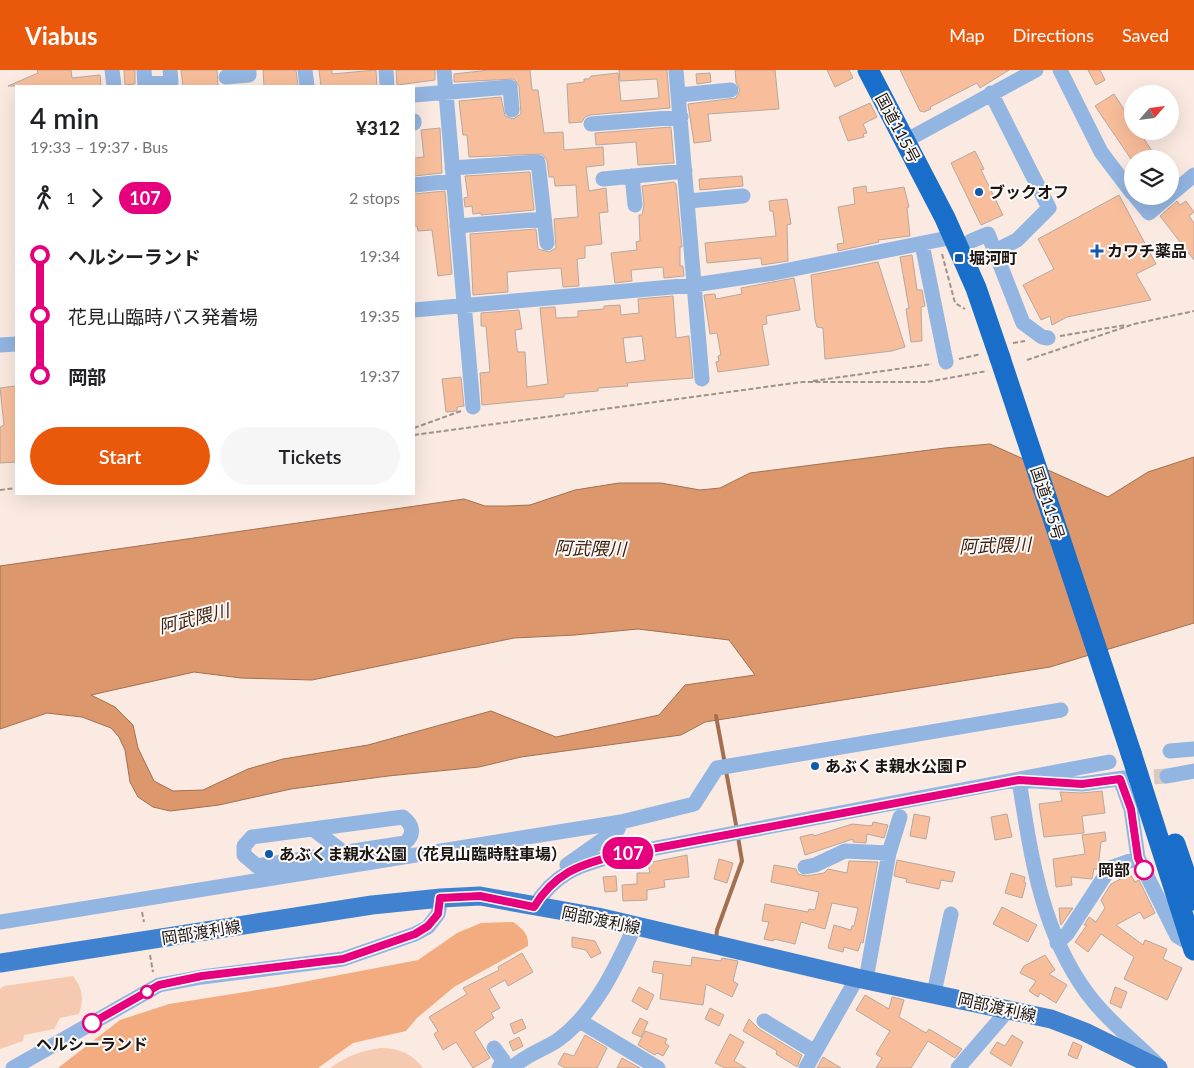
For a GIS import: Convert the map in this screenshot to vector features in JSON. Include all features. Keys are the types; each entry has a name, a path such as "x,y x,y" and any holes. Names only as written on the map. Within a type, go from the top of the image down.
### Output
{"highway":[{"name":"国道115号","path":"868,70 910,138"},
{"name":"国道115号","path":"883,70 910,138 1006,356 1137,751 1192,944"},
{"name":"国道115号","path":"1137,751 1194,900"}],"main road":[{"name":"岡部渡利線","path":"0,963 372,905 480,896 598,917 862,978 1008,1008 1051,1019 1096,1037 1159,1068"}],"street":[{"path":"112,70 114,85"},
{"path":"144,80 171,82 170,70"},
{"path":"226,78 249,75 249,70"},
{"path":"306,70 307,85"},
{"path":"386,70 387,85"},
{"path":"444,70 473,407"},
{"path":"676,70 702,379"},
{"path":"910,138 1036,70"},
{"path":"1060,70 1101,152 1124,182"},
{"path":"415,95 510,87 512,110"},
{"path":"678,95 731,90"},
{"path":"991,93 1049,208 1017,240 995,251"},
{"path":"592,124 680,116"},
{"path":"415,185 453,175 538,162 546,243"},
{"path":"603,179 685,171"},
{"path":"632,176 635,205"},
{"path":"1179,188 1194,176"},
{"path":"688,201 743,196"},
{"path":"1142,205 1149,213 1158,205"},
{"path":"457,226 544,219"},
{"path":"415,310 694,285 774,273 922,244 988,234 1024,323 1032,331 1048,338"},
{"path":"922,244 946,362"},
{"path":"0,345 15,344"},
{"path":"0,922 621,822 694,804 717,768 1060,710"},
{"path":"1170,751 1194,749"},
{"path":"534,907 545,889 564,874 585,864 614,856 1109,762"},
{"path":"1166,776 1194,771"},
{"path":"1019,780 1082,784 1122,778 1131,809 1138,858 1177,936 1192,944"},
{"path":"1019,780 1032,864 1045,911 1057,943 1088,994 1159,1068"},
{"path":"403,817 412,826 412,835 405,843 257,866 246,859 243,851 244,846 252,837 337,826 403,817"},
{"path":"806,1068 862,978 900,817"},
{"path":"545,889 545,884 552,876 618,829 621,822"},
{"path":"316,857 337,826"},
{"path":"313,829 344,852"},
{"path":"805,867 815,865 845,851 890,854"},
{"path":"1057,943 1067,934 1110,868 1138,858"},
{"path":"13,1068 159,985 202,976 343,959 415,934 428,926 438,914 440,898"},
{"path":"934,993 951,914"},
{"path":"512,1068 556,1041 580,1022 619,960 635,926"},
{"path":"958,1068 1008,1008"},
{"path":"1096,1037 1104,1012"},
{"path":"580,1022 658,1068"},
{"path":"764,1022 815,1052"},
{"path":"494,1048 503,1060 499,1068"}],"path":[{"path":"954,240 955,303 970,311"},
{"path":"806,382 928,382 1006,356 1194,311"},
{"path":"415,434 806,382 946,362 986,353 1006,356 1048,338 1134,324"},
{"path":"415,428 473,407"},
{"path":"0,490 15,488"},
{"path":"150,955 153,972"}],"shaded area":[{"path":"513,922 525,932 528,946 454,987 417,1018 406,1031 353,1043 318,1068 58,1068 120,1020 169,1004 282,986 418,960 457,933 481,923"},
{"path":"73,976 82,994 79,1014 60,1018 54,1029 24,1035 23,1041 0,1049 0,989 4,986"},
{"path":"394,1049 405,1053 423,1068 330,1068 354,1055 367,1050"}],"water":[{"name":"阿武隈川","path":"990,444 1108,497 1148,472 1194,457 1194,623 1050,667 705,722 681,735 521,757 479,767 388,776 291,789 219,805 170,811 153,807 138,797 130,782 125,750 119,737 111,728 82,717 47,713 0,729 0,566 464,499 485,506 530,505 575,490 619,483 661,483 700,490 720,488 750,473","holes":["638,629 729,640 755,675 685,685 659,715 556,737 491,711 368,745 283,759 248,769 203,790 173,791 154,781 138,748 133,725 115,707 91,695 194,672 241,678 312,680 514,638"]}],"building":[{"path":"37,70 71,70 72,78 100,75 101,85 8,86 38,73"},
{"path":"124,70 135,70 135,84 125,85"},
{"path":"181,70 217,70 218,85 183,85"},
{"path":"263,70 296,70 298,85 264,85"},
{"path":"319,70 332,70 332,74 376,70 377,85 321,85"},
{"path":"396,70 435,70 435,80 397,85"},
{"path":"489,70 530,70 532,90 538,90 544,133 563,132 564,150 603,147 604,165 586,167 589,191 606,188 608,212 599,213 602,244 585,246 585,258 577,259 579,286 563,287 561,268 507,272 508,292 473,295 470,234 536,229 538,249 549,252 556,248 554,219 578,217 576,185 555,186 554,177 549,177 547,160 542,154 469,157 467,135 463,135 459,101 501,97 505,116 513,119 521,114 519,86 514,79 454,82 454,74"},
{"path":"619,70 667,70 670,108 590,115 585,117 582,122 569,123 567,84 584,82 584,79 589,79 591,76 618,73 621,101 659,98 657,79 620,81"},
{"path":"735,70 775,70 779,109 708,114 711,141 694,143 688,104 736,98 740,90 736,82"},
{"path":"827,70 849,70 853,78 835,87"},
{"path":"900,70 1009,70 980,88 977,83 930,107 931,109 924,112 920,111"},
{"path":"1088,70 1100,70 1105,80 1096,85"},
{"path":"710,73 711,82 697,84 696,74"},
{"path":"1114,94 1124,110 1124,140 1145,140 1151,150 1125,150 1095,106"},
{"path":"870,103 877,117 863,124 867,133 863,134 864,137 848,141 839,117"},
{"path":"671,127 674,163 638,165 636,142 596,145 595,133"},
{"path":"440,128 442,173 415,176 415,158 424,157 421,130"},
{"name":"ブックオフ","path":"975,151 984,169 981,170 1003,215 981,225 951,163"},
{"path":"530,172 534,210 481,215 481,213 473,214 472,206 465,207 464,198 468,197 465,176"},
{"path":"742,176 743,186 700,190 699,179"},
{"path":"674,182 676,184 682,247 680,247 680,266 683,266 684,276 664,278 663,267 631,270 632,281 615,283 611,253 637,250 636,242 640,241 639,215 642,215 644,205 642,186"},
{"path":"866,186 867,193 904,187 909,207 907,208 910,236 878,240 879,242 838,251 837,244 844,243 838,207 855,204 853,188"},
{"path":"445,191 452,274 438,276 432,230 418,231 417,226 415,226 415,194"},
{"name":"カワチ薬品","path":"1119,195 1156,264 1136,274 1151,300 1067,317 1052,325 1050,316 1041,320 1023,285 1054,269 1038,239"},
{"path":"787,199 791,224 787,225 788,261 762,265 761,258 707,263 705,243 776,236 773,211 770,211 769,201"},
{"path":"1186,201 1194,212 1189,216 1194,223 1194,260 1160,216 1172,205 1180,205"},
{"path":"912,255 917,290 922,290 925,306 921,307 922,341 911,342 906,309 909,308 900,257"},
{"path":"878,262 905,347 892,351 825,359 823,328 817,327 815,320 811,275"},
{"path":"794,278 800,310 766,316 767,324 762,325 769,365 718,372 716,362 719,361 718,356 721,355 717,333 710,334 704,295 715,294 716,299 742,294 741,288"},
{"path":"673,296 676,338 689,336 693,378 627,383 628,386 598,388 598,391 564,394 564,397 482,405 480,373 490,372 486,326 481,326 481,313 519,310 522,329 515,330 518,352 525,352 527,387 548,384 540,308 555,307 556,318 578,317 578,311 604,309 604,306 620,305 621,315 639,313 638,299","holes":["642,336 645,360 626,363 623,338"]},
{"path":"461,377 464,406 457,407 457,411 446,412 442,379"},
{"path":"15,386 15,462 0,463 0,427 4,425 0,388"},
{"path":"1102,791 1105,813 1082,816 1084,833 1044,837 1039,804 1062,801 1060,792 1082,793"},
{"path":"914,814 930,817 926,839 910,836"},
{"path":"1007,814 1012,837 995,840 991,817"},
{"path":"873,822 888,825 884,838 867,834 866,843 853,842 853,839 805,855 800,837 813,834 814,836 852,824 872,826"},
{"path":"1105,832 1106,841 1101,842 1098,869 1094,869 1092,879 1071,877 1072,885 1056,887 1053,859 1085,854 1082,835"},
{"path":"687,855 689,877 664,880 665,887 647,890 647,900 623,901 622,885 637,884 637,873 650,873 648,863"},
{"path":"719,859 733,863 727,883 714,879"},
{"path":"897,860 955,872 952,882 941,880 939,889 906,882 907,879 894,876"},
{"path":"849,861 878,862 863,943 861,942 858,951 844,947 843,952 828,948 834,925 851,930 852,926 854,926 858,908 832,903 825,929 801,922 795,944 774,939 773,941 764,939 769,922 762,921 765,904 808,912 809,909 815,910 819,892 771,882 774,865 796,869 798,874 806,876 824,873 828,869 847,873"},
{"path":"1011,873 1025,877 1024,882 1026,883 1022,898 1005,893"},
{"path":"1130,874 1135,882 1139,880 1155,913 1144,919 1140,912 1116,925 1143,945 1145,940 1167,949 1163,959 1182,968 1167,1000 1124,979 1134,957 1101,934 1088,952 1075,942 1087,925 1084,925 1089,917 1096,922 1105,908 1101,900 1111,884"},
{"path":"616,876 617,891 605,892 603,877"},
{"path":"1002,907 1037,925 1028,942 993,924"},
{"path":"1059,908 1073,908 1061,925 1060,921"},
{"path":"572,937 595,941 601,953 591,958 586,950 572,947"},
{"path":"522,953 533,972 508,986 505,980 489,989 500,1008 491,1013 494,1018 474,1032 490,1058 473,1068 456,1042 443,1050 434,1034 438,1031 429,1017 467,994 463,988 499,970 498,967"},
{"path":"1045,955 1055,970 1049,974 1067,985 1056,1003 1040,993 1038,997 1029,991 1036,981 1020,973 1024,966"},
{"path":"692,957 721,961 722,958 738,961 733,981 738,984 732,997 706,984 703,1005 660,999 663,974 652,972 654,961 691,966"},
{"path":"639,987 654,995 647,1010 632,1001"},
{"path":"1115,987 1127,992 1121,1008 1110,1003"},
{"path":"865,995 889,1009 892,997 904,1000 899,1017 926,1033 929,1029 962,1049 955,1058 928,1041 911,1068 876,1068 882,1058 876,1054 890,1031 856,1010"},
{"path":"710,1008 724,1015 719,1026 705,1019"},
{"path":"640,1018 648,1022 641,1037 632,1033"},
{"path":"522,1019 526,1028 514,1034 510,1024"},
{"path":"749,1019 759,1029 802,1055 797,1067 776,1054 777,1051 743,1031"},
{"path":"645,1031 667,1039 665,1043 669,1046 663,1056 657,1053 655,1055 638,1045"},
{"path":"730,1034 744,1042 734,1061 746,1068 725,1068 715,1063"},
{"path":"585,1035 607,1048 597,1068 565,1068 558,1064 564,1053 574,1056"},
{"path":"1012,1035 1023,1042 1011,1066 990,1053 997,1042 1005,1046"},
{"path":"519,1037 523,1046 513,1051 509,1042"},
{"path":"1073,1042 1082,1046 1077,1059 1068,1055"},
{"path":"823,1057 841,1068 817,1068"},
{"path":"622,1058 640,1068 617,1068"}],"waterway":[{"path":"716,716 725,764"},
{"path":"726,771 737,830"},
{"path":"716,940 717,930 742,861 738,837"}],"tunnel":[{"path":"1131,778 1167,776"}],"bus line":[{"name":"107","path":"92,1023 159,985 202,976 248,972 343,959 415,934 428,926 438,914 440,898 480,896 534,907 545,889 564,874 585,864 614,856 1019,780 1082,784 1120,779 1131,809 1138,858 1144,870"}],"place":[{"name":"ブックオフ","path":"979,192"},
{"name":"カワチ薬品","path":"1097,251"},
{"name":"堀河町","path":"959,258"},
{"name":"あぶくま親水公園Ｐ","path":"815,766"},
{"name":"あぶくま親水公園（花見山臨時駐車場）","path":"269,854"},
{"name":"岡部","path":"1144,870"},
{"name":"ヘルシーランド","path":"92,1023"}]}
